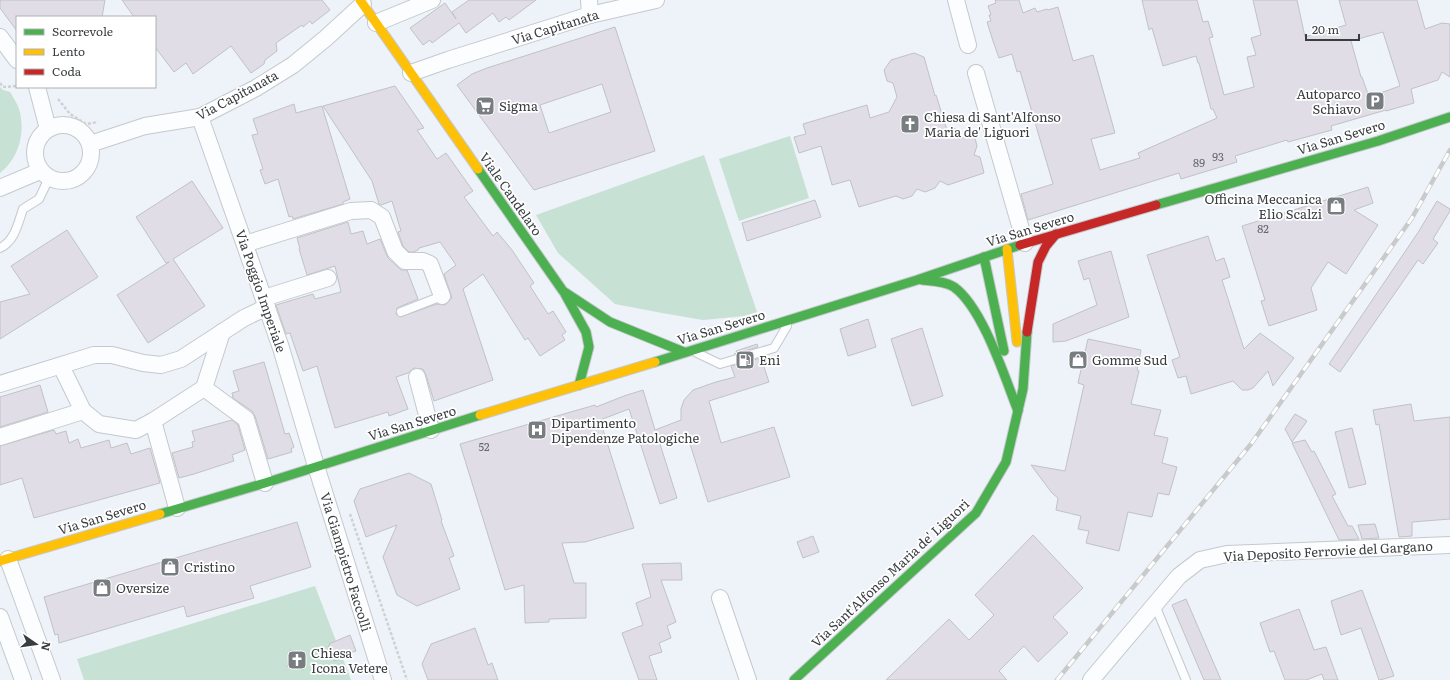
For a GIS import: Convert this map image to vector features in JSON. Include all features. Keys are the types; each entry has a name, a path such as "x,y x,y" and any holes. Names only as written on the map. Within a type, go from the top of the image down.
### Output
{"main road":[{"name":"Viale Candelaro","path":"361,2 563,291 610,322 688,351"},
{"name":"Via San Severo","path":"4,560 265,483 431,430 790,320 916,280 1025,243 1378,141 1450,117"},
{"path":"1023,389 1028,321 1038,262 1046,246 1056,234"},
{"path":"1007,250 1023,389"},
{"path":"984,257 1018,411"},
{"path":"916,280 944,282 955,287 970,302 986,334 1018,411"},
{"path":"563,291 586,332 589,347 579,385"},
{"name":"Via Sant'Alfonso Maria de' Liguori","path":"794,680 976,513 1006,462 1023,389"}],"street":[{"path":"376,24 432,0"},
{"path":"956,0 968,45"},
{"name":"Via Capitanata","path":"411,73 589,8 650,1"},
{"name":"Via Capitanata","path":"90,144 145,126 200,117 256,88 293,65 326,38 361,2"},
{"path":"0,37 16,59"},
{"path":"976,73 1025,243"},
{"path":"37,88 48,129"},
{"name":"Via Poggio Imperiale","path":"200,117 281,348 316,466"},
{"path":"64,124 72,126 83,133 90,144 92,152 87,169 74,180 66,182 57,181 45,175 36,163 34,153 40,135 55,126 64,124"},
{"path":"0,188 45,175"},
{"path":"245,244 351,211 371,210 382,218 395,251 405,261 423,261 430,264 442,296"},
{"path":"0,384 94,355 112,355 143,364 160,365 181,360 265,303 328,278"},
{"path":"62,366 83,411 98,424 136,430 153,421 204,388 222,332"},
{"path":"417,377 431,430"},
{"path":"204,388 246,418 265,483"},
{"path":"0,438 83,411"},
{"path":"153,421 178,508"},
{"name":"Via Giampietro Faccolli","path":"316,466 383,680"},
{"name":"Via Deposito Ferrovie del Gargano","path":"1092,680 1179,576 1200,560 1227,554 1450,545"},
{"path":"4,560 52,680"},
{"path":"720,598 748,680"},
{"path":"0,617 23,680"}],"lane":[{"path":"0,248 4,246 16,231 23,209 39,199 45,175"},
{"path":"401,312 442,296"},
{"path":"688,351 720,364 774,348 790,320"},
{"path":"1155,605 1186,680"}],"path":[{"path":"0,83 3,87 16,86"},
{"path":"37,88 54,94 70,114 86,124 102,122"}],"green space":[{"path":"0,87 3,90 10,92 15,100 19,109 22,127 16,152 7,167 0,173"},
{"path":"790,136 809,198 739,221 719,159"},
{"path":"704,155 757,312 744,316 703,320 615,304 558,253 536,215"},
{"path":"315,586 351,680 84,680 77,659"}],"building":[{"path":"0,0 105,0 102,16 16,16 16,30 0,8"},
{"path":"122,0 322,0 330,10 312,24 310,21 303,27 302,25 276,43 277,51 265,60 264,64 251,73 231,46 193,74 186,63 174,72 156,48 156,16 133,16"},
{"path":"469,0 536,0 509,20 506,17 499,22 493,13 466,33 459,23 432,43 430,40 423,45 410,28 445,3 456,19 452,12"},
{"path":"995,0 1019,0 1023,13 1035,8 1037,12 1058,7 1073,61 1093,55 1115,133 1091,139 1100,170 1140,158 1138,153 1217,118 1213,109 1211,109 1196,56 1163,66 1152,28 1149,30 1142,0 1197,0 1203,22 1208,21 1213,37 1209,38 1224,95 1254,87 1247,57 1256,55 1251,38 1261,35 1253,0 1297,0 1305,37 1346,25 1339,0 1417,0 1425,29 1442,23 1450,24 1450,77 1442,72 1438,80 1411,89 1414,103 1331,126 1332,130 1288,142 1287,140 1235,156 1237,162 1181,179 1179,173 1028,220 1021,194 1053,184 1020,71 1017,72 1012,54 999,58 987,22 991,21 988,6 996,3","holes":["1383,32 1400,86 1369,97 1361,77 1351,41"]},
{"path":"615,27 655,151 534,190 457,85 472,74","holes":["602,84 611,112 549,133 540,105"]},
{"name":"Chiesa di Sant'Alfonso Maria de' Liguori","path":"914,53 924,57 935,96 936,95 947,130 955,128 959,139 974,134 977,146 974,155 980,157 984,173 948,185 940,181 935,188 925,192 917,189 912,196 903,199 896,196 859,207 850,180 832,185 821,146 799,153 794,137 806,134 803,124 867,105 870,118 889,112 897,97 893,83 887,81 884,70 891,60"},
{"path":"395,86 424,128 417,130 437,159 446,153 473,191 464,197 493,236 497,232 512,250 534,283 530,286 548,314 553,311 566,332 562,335 565,340 540,356 528,338 525,340 483,274 463,289 493,380 434,401 423,369 414,368 408,373 396,377 408,409 389,416 388,412 335,428 317,366 303,371 290,333 286,334 276,305 313,294 315,299 341,292 335,266 307,275 297,238 348,222 351,234 363,231 367,244 380,239 388,258 401,270 407,270 418,299 397,308 396,314 400,317 437,304 445,305 452,298 444,274 456,265 440,242 419,248 413,252 409,252 403,246 398,232 401,231 392,201 381,205 379,204 372,181 323,106"},
{"path":"294,104 296,113 322,106 350,199 343,202 343,204 293,219 292,216 289,217 278,179 265,184 260,170 263,169 252,135 258,134 253,119"},
{"path":"192,181 223,228 173,259 205,306 148,343 117,295 169,262 166,263 136,217"},
{"path":"1368,187 1373,203 1354,210 1378,225 1346,274 1328,262 1311,288 1317,310 1269,326 1261,301 1265,300 1242,226"},
{"path":"815,200 821,217 747,241 742,223"},
{"path":"1437,201 1450,209 1433,239 1438,243 1423,264 1418,260 1340,372 1329,364 1419,231"},
{"path":"67,230 98,277 0,339 0,302 30,294 11,266"},
{"path":"1208,236 1216,261 1224,258 1230,277 1222,280 1244,349 1260,333 1294,358 1273,386 1268,371 1253,388 1248,390 1242,390 1233,381 1191,394 1186,376 1178,378 1172,360 1180,357 1147,255"},
{"path":"1111,251 1129,317 1066,341 1053,342 1053,324 1097,305 1089,278 1084,280 1078,261"},
{"path":"868,319 876,347 848,356 840,329"},
{"path":"922,328 943,396 912,406 891,339"},
{"path":"1088,339 1141,350 1137,370 1139,371 1131,404 1161,410 1154,435 1168,438 1162,463 1177,467 1169,495 1158,493 1152,517 1128,512 1119,551 1086,543 1089,531 1078,529 1081,516 1056,510 1058,498 1052,493 1031,465 1065,471 1084,385 1078,383"},
{"path":"757,344 758,347 734,354 737,353 736,351"},
{"path":"761,358 769,382 709,401 721,443 774,427 790,477 708,502 687,434 660,444 677,498 660,504 629,409 600,420 634,528 585,542 562,543 574,583 586,583 586,618 549,619 549,622 525,623 524,585 505,590 460,444 595,405 596,407 643,390 655,430 681,420 681,409 684,400 693,390 735,377 731,366"},
{"path":"264,362 285,434 289,433 294,447 291,449 292,452 268,459 255,416 252,411 233,398 232,393 239,391 233,371"},
{"path":"40,385 48,412 0,427 0,397"},
{"path":"1411,404 1414,421 1450,417 1450,519 1412,522 1412,536 1399,537 1379,424 1376,425 1373,410"},
{"path":"1295,414 1307,421 1292,442 1285,429"},
{"path":"232,420 238,425 245,450 232,455 234,461 179,478 172,453 193,447 192,442 195,441 192,431"},
{"path":"1352,428 1366,484 1349,488 1335,432"},
{"path":"54,430 56,434 66,431 69,443 78,439 81,448 109,440 111,448 127,443 131,454 150,448 160,483 34,518 22,478 0,485 0,446"},
{"path":"1305,440 1312,452 1314,451 1336,494 1332,496 1348,526 1352,526 1359,539 1339,540 1292,443"},
{"path":"409,473 431,484 442,520 441,521 454,556 449,558 460,589 417,606 397,595 383,557 397,525 366,537 354,501 360,489"},
{"path":"297,522 311,567 250,586 254,598 187,617 184,606 59,643 58,634 55,635 44,597"},
{"path":"1375,524 1379,538 1362,539 1358,525"},
{"path":"1033,535 1083,588 1053,617 1068,633 1038,662 1024,646 999,671 1007,680 886,680 949,619 969,640 994,615 975,595"},
{"path":"813,536 819,552 803,558 797,542"},
{"path":"681,563 682,580 661,580 676,622 667,626 671,638 659,643 662,652 649,656 657,680 639,680 622,633 643,625 636,603 651,597 642,564"},
{"path":"1362,590 1394,676 1380,680 1361,628 1341,635 1331,601"},
{"path":"1186,599 1221,680 1204,680 1172,605"},
{"path":"1299,609 1314,650 1326,647 1338,680 1324,680 1322,674 1306,680 1285,680 1274,651 1270,652 1260,623"},
{"path":"475,628 488,665 492,663 498,680 428,680 422,664 431,644"},
{"path":"350,635 356,651 347,654 348,656 334,661 328,646 330,645 329,644"},
{"name":"Chiesa Icona Vetere","path":"290,650 306,653 303,670 287,666"}],"railway":[{"path":"1057,680 1251,444 1412,218 1450,150"}],"traffic: fast":[{"path":"1156,205 1378,141 1450,117"},
{"path":"478,169 563,291 610,322 684,352"},
{"path":"655,362 917,280 1020,245"},
{"path":"984,257 1004,351"},
{"path":"922,280 947,284 954,287 965,297 984,327 992,344 1018,411"},
{"path":"565,294 586,332 589,347 579,385"},
{"path":"794,680 976,513 1006,462 1023,389 1027,332"},
{"path":"160,514 265,483 480,415"}],"traffic: slow":[{"path":"360,0 478,169"},
{"path":"1007,249 1017,342"},
{"path":"480,415 655,362"},
{"path":"0,561 160,514"}],"traffic: jam":[{"path":"1020,245 1156,205"},
{"path":"1027,332 1038,262 1046,246 1056,234"}],"place":[{"name":"Autoparco Schiavo","path":"1375,101"},
{"name":"Sigma","path":"485,106"},
{"name":"Chiesa di Sant'Alfonso Maria de' Liguori","path":"910,124"},
{"name":"Officina Meccanica Elio Scalzi","path":"1336,206"},
{"name":"Eni","path":"745,360"},
{"name":"Gomme Sud","path":"1078,360"},
{"name":"Dipartimento Dipendenze Patologiche","path":"537,430"},
{"name":"Cristino","path":"170,567"},
{"name":"Oversize","path":"102,588"},
{"name":"Chiesa Icona Vetere","path":"297,660"}]}
